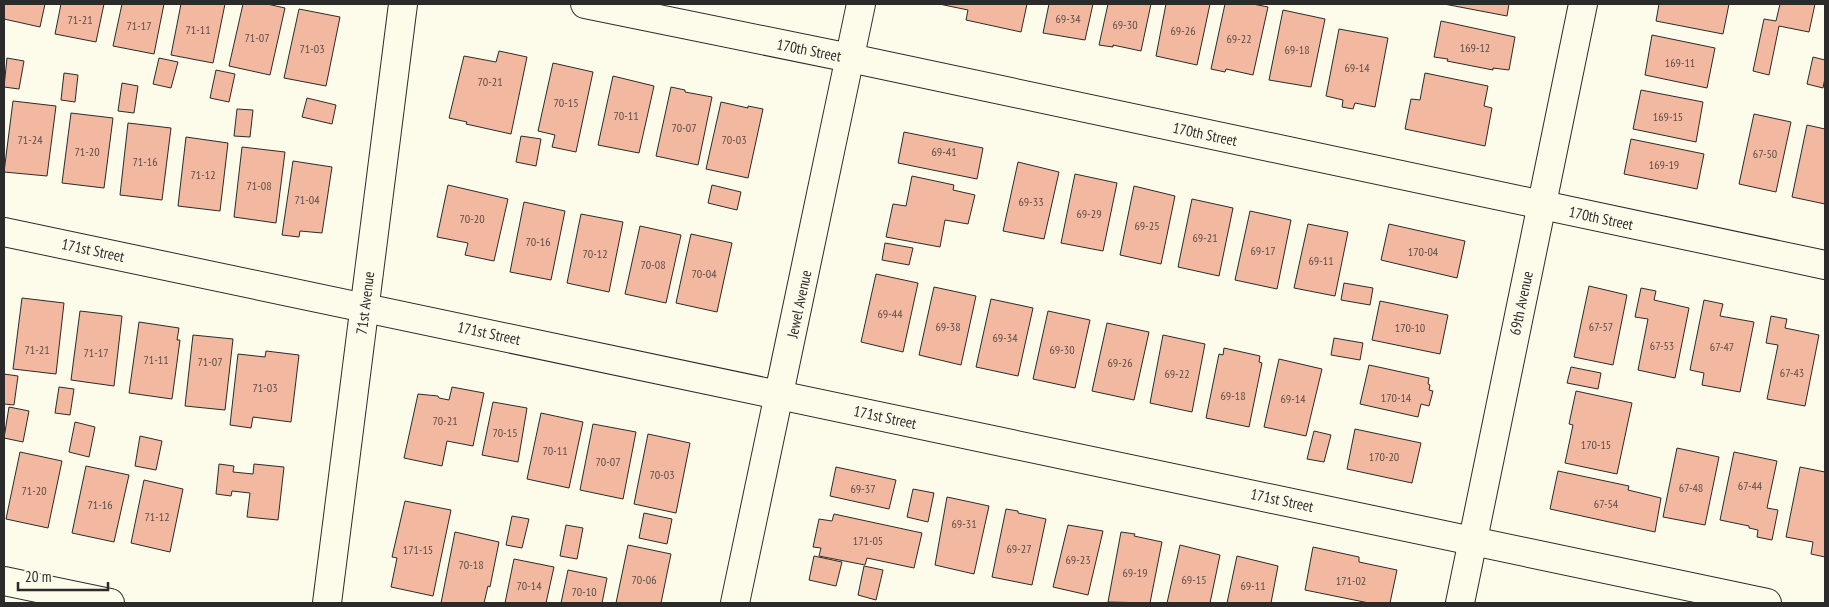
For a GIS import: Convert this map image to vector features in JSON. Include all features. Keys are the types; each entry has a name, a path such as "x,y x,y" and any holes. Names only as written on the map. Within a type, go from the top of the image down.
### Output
{"street":[{"name":"71st Avenue","path":"327,603 403,4"},
{"name":"170th Street","path":"585,4 850,58 1825,266"},
{"name":"Jewel Avenue","path":"735,603 862,4"},
{"name":"69th Avenue","path":"1460,603 1583,4"},
{"name":"171st Street","path":"4,232 364,306 1767,603"},
{"path":"4,581 110,603"}],"building":[{"path":"4,4 45,4 40,27 4,19"},
{"path":"61,4 104,4 96,42 55,34"},
{"path":"122,4 164,4 154,54 113,46"},
{"path":"181,4 225,4 213,63 171,55"},
{"path":"243,4 267,4 285,8 270,75 229,66"},
{"path":"939,4 1027,4 1021,32 966,20 968,10"},
{"path":"1049,4 1093,4 1085,40 1043,33"},
{"path":"1108,4 1151,4 1141,51 1113,45 1113,47 1099,45"},
{"path":"1166,4 1210,4 1197,65 1156,56"},
{"path":"1225,4 1253,4 1268,7 1253,75 1226,69 1225,72 1211,69"},
{"path":"1444,4 1509,4 1507,16"},
{"path":"1659,4 1729,4 1723,34 1656,21"},
{"path":"1780,4 1815,4 1809,32 1779,26 1769,75 1753,71 1764,19 1776,21"},
{"path":"299,9 340,17 326,86 284,78"},
{"path":"1283,10 1325,19 1311,87 1269,80"},
{"path":"1441,21 1515,37 1509,70 1493,68 1493,70 1434,57"},
{"path":"1339,29 1388,38 1375,107 1355,103 1353,109 1342,107 1343,100 1326,96"},
{"path":"1652,35 1715,48 1707,88 1645,75"},
{"path":"499,51 527,57 511,134 466,124 467,122 449,118 464,56 496,62"},
{"path":"1813,57 1825,60 1823,88 1807,84"},
{"path":"7,58 24,61 19,89 4,87"},
{"path":"159,58 178,62 171,88 153,84"},
{"path":"553,63 593,72 576,152 552,147 555,135 538,131"},
{"path":"216,70 235,74 229,102 210,98"},
{"path":"64,73 78,75 75,102 61,100"},
{"path":"1425,73 1488,86 1484,106 1492,108 1485,146 1405,129 1411,99 1420,100"},
{"path":"613,76 654,86 639,153 598,145"},
{"path":"122,83 138,86 134,113 118,111"},
{"path":"671,87 685,90 685,92 712,97 698,165 656,156"},
{"path":"1641,90 1703,102 1696,142 1633,129"},
{"path":"307,98 336,105 332,124 302,117"},
{"path":"13,101 56,106 47,176 4,172"},
{"path":"721,102 763,109 748,178 706,169"},
{"path":"237,109 253,110 250,137 234,136"},
{"path":"71,113 113,118 104,188 62,183"},
{"path":"1754,114 1791,122 1776,192 1739,184"},
{"path":"128,123 171,128 162,200 120,195"},
{"path":"1807,125 1825,129 1825,204 1792,197"},
{"path":"904,132 983,148 977,179 898,163"},
{"path":"521,136 541,139 536,166 516,162"},
{"path":"186,137 228,143 220,211 178,206"},
{"path":"1631,139 1704,154 1697,189 1624,174"},
{"path":"242,147 285,152 276,223 234,217"},
{"path":"293,161 332,167 322,233 300,231 299,237 282,235"},
{"path":"1018,162 1059,172 1044,239 1003,231"},
{"path":"1075,174 1117,183 1103,251 1061,243"},
{"path":"912,176 954,185 953,190 975,195 968,224 945,220 940,247 886,237 893,204 906,206"},
{"path":"448,185 508,199 494,261 465,255 468,243 437,237"},
{"path":"712,185 741,192 737,210 708,203"},
{"path":"1134,186 1175,196 1161,264 1120,255"},
{"path":"1192,199 1233,208 1219,276 1178,267"},
{"path":"524,202 565,211 551,280 510,272"},
{"path":"1250,211 1291,220 1277,289 1235,280"},
{"path":"581,214 623,222 609,292 567,283"},
{"path":"1308,224 1348,232 1335,296 1294,288"},
{"path":"1389,224 1465,241 1457,278 1381,260"},
{"path":"640,226 681,235 666,303 625,294"},
{"path":"691,234 732,243 717,312 676,303"},
{"path":"885,243 913,248 909,265 882,260"},
{"path":"876,274 918,283 903,352 861,342"},
{"path":"1344,283 1373,288 1370,305 1341,300"},
{"path":"1589,286 1627,295 1613,365 1574,357"},
{"path":"934,287 976,296 961,365 919,355"},
{"path":"1641,288 1656,291 1654,300 1689,308 1675,378 1638,370 1648,319 1635,317"},
{"path":"22,298 64,303 56,374 13,369"},
{"path":"991,299 1033,308 1018,376 976,367"},
{"path":"1704,300 1723,304 1720,316 1754,322 1740,392 1702,385 1704,373 1690,370"},
{"path":"1380,301 1448,315 1440,354 1372,340"},
{"path":"80,311 122,316 114,386 71,380"},
{"path":"1048,311 1090,320 1075,388 1033,379"},
{"path":"1771,316 1787,319 1785,328 1819,335 1805,406 1767,399 1778,345 1766,343"},
{"path":"139,322 179,328 177,340 180,340 172,399 129,393"},
{"path":"1107,323 1149,332 1134,400 1092,391"},
{"path":"193,335 233,339 225,410 185,406"},
{"path":"1163,335 1205,344 1192,412 1150,403"},
{"path":"1334,338 1363,343 1360,360 1331,355"},
{"path":"1224,348 1260,356 1259,362 1262,363 1249,427 1206,418 1219,354 1223,355"},
{"path":"266,351 299,355 291,422 253,417 251,428 230,425 238,354 265,357"},
{"path":"1279,359 1322,369 1306,436 1264,427"},
{"path":"1369,365 1429,378 1429,390 1433,391 1429,406 1421,404 1418,417 1360,404"},
{"path":"1571,367 1601,373 1598,389 1567,383"},
{"path":"4,374 18,376 14,405 4,404"},
{"path":"59,387 74,389 70,415 55,413"},
{"path":"452,387 484,393 473,446 447,441 442,466 404,458 418,394 438,396 439,398 449,400"},
{"path":"1576,391 1632,403 1617,474 1565,463 1573,425 1569,424"},
{"path":"493,402 527,408 518,462 482,455"},
{"path":"9,407 29,411 23,442 4,438"},
{"path":"541,413 583,422 569,488 527,479"},
{"path":"75,422 95,427 89,457 69,452"},
{"path":"593,424 636,432 623,499 580,490"},
{"path":"1355,429 1421,443 1412,483 1347,469"},
{"path":"1314,431 1331,435 1324,462 1307,459"},
{"path":"648,434 690,443 676,513 634,504"},
{"path":"140,436 162,441 156,470 135,466"},
{"path":"1677,448 1719,457 1705,525 1663,517"},
{"path":"20,452 62,461 48,528 6,519"},
{"path":"1734,452 1777,461 1767,508 1778,510 1772,540 1757,537 1758,530 1749,528 1749,526 1720,520"},
{"path":"219,464 234,466 233,472 253,474 254,464 284,467 278,520 247,517 250,493 232,491 231,496 216,494"},
{"path":"86,466 129,475 114,542 72,533"},
{"path":"836,467 896,480 889,509 830,496"},
{"path":"1800,467 1825,472 1825,557 1811,554 1813,542 1786,537"},
{"path":"1558,471 1629,486 1628,490 1661,498 1655,532 1550,509"},
{"path":"144,480 183,489 170,552 131,543"},
{"path":"913,489 934,493 928,522 907,517"},
{"path":"947,497 989,506 974,574 935,565"},
{"path":"405,501 451,510 433,596 391,587 397,558 392,557"},
{"path":"1006,509 1046,519 1032,585 992,577"},
{"path":"644,513 672,519 667,544 639,538"},
{"path":"834,514 922,533 914,568 867,558 865,565 819,556 821,548 813,547 819,519 832,521"},
{"path":"512,516 529,519 522,548 506,545"},
{"path":"566,525 583,528 577,559 560,556"},
{"path":"1068,525 1103,531 1088,595 1053,587"},
{"path":"455,532 499,542 490,587 488,586 484,603 441,603"},
{"path":"1121,532 1162,542 1150,603 1108,602"},
{"path":"628,545 671,554 661,603 616,603"},
{"path":"1180,545 1220,555 1210,603 1167,603"},
{"path":"1313,547 1359,557 1359,562 1397,570 1390,603 1369,603 1305,590"},
{"path":"814,556 842,562 836,586 809,580"},
{"path":"1237,556 1278,566 1271,603 1227,603"},
{"path":"514,559 554,567 546,603 505,603"},
{"path":"864,566 883,570 876,600 858,595"},
{"path":"568,570 607,578 602,603 561,603"}]}
